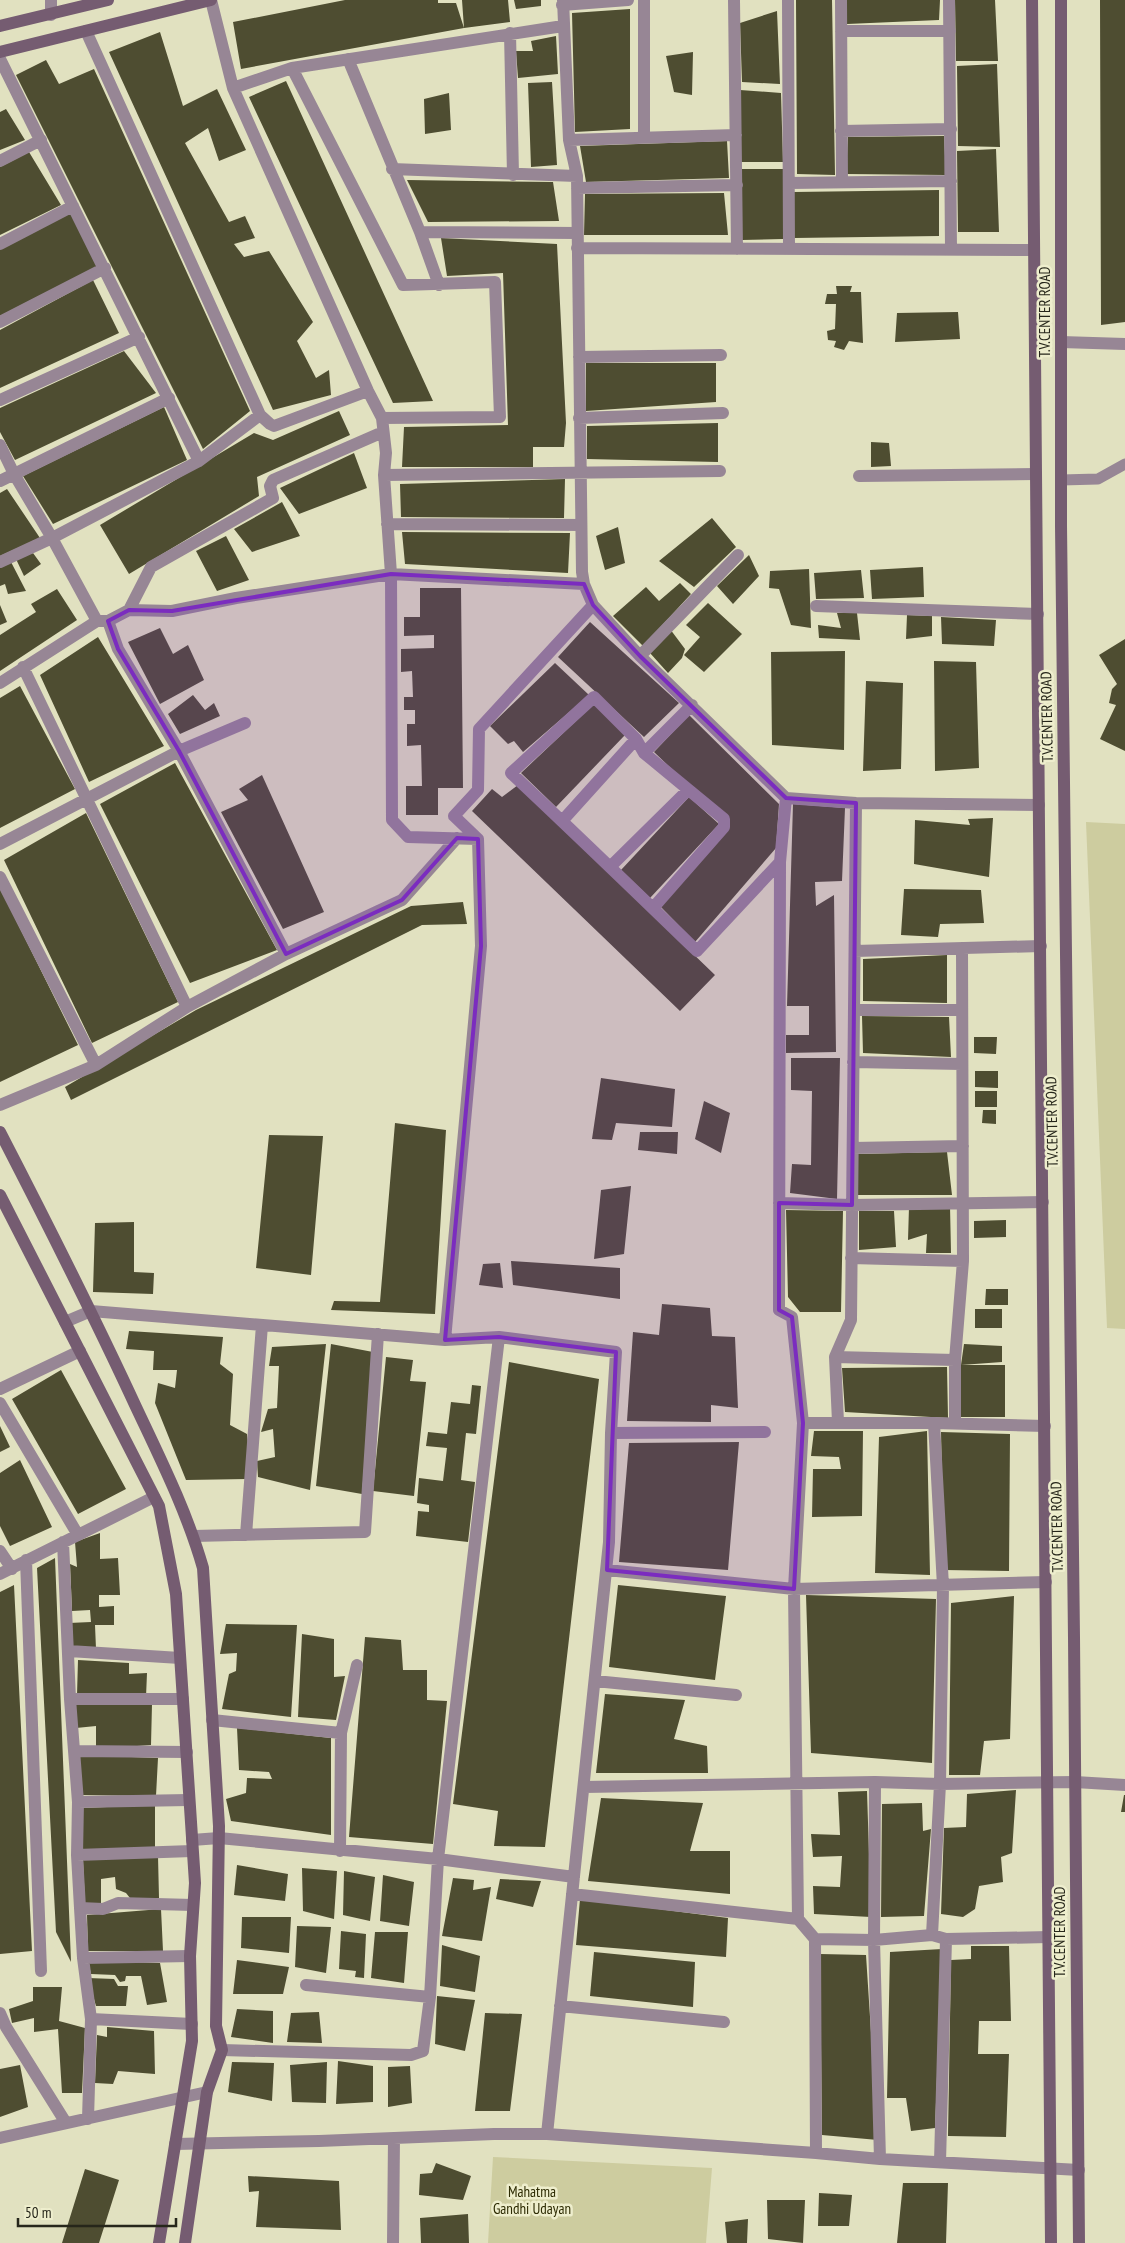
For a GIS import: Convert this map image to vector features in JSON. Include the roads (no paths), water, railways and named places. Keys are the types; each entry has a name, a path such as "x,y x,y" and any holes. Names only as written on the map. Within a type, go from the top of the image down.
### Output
{"street":[{"path":"51,0 51,15"},
{"path":"0,26 108,0"},
{"path":"0,52 211,0 233,88 368,391 382,418 386,453 384,475 391,574 392,820 408,837 478,839"},
{"path":"628,0 563,2 569,140 577,182 581,525 584,584 593,606 640,656 786,798 856,802 1039,806"},
{"path":"644,0 644,136"},
{"path":"734,0 737,249"},
{"path":"788,0 789,249"},
{"path":"841,0 842,182"},
{"path":"949,0 951,250"},
{"name":"T.V.CENTER ROAD","path":"1032,0 1051,2243"},
{"name":"T.V.CENTER ROAD","path":"1061,0 1061,480 1079,2243"},
{"path":"233,88 292,68 563,26"},
{"path":"86,31 260,415 274,426 368,391"},
{"path":"841,31 950,31"},
{"path":"510,33 513,175"},
{"path":"0,59 139,336 199,461"},
{"path":"348,59 392,169 420,232 439,285"},
{"path":"292,68 402,285 495,282 500,417 382,418"},
{"path":"841,131 951,129"},
{"path":"569,140 644,136 736,135"},
{"path":"0,161 41,140"},
{"path":"392,169 513,175 577,182 737,185"},
{"path":"789,183 951,180"},
{"path":"0,244 74,206"},
{"path":"420,232 577,233"},
{"path":"577,248 1034,250"},
{"path":"0,322 105,268"},
{"path":"0,400 139,336"},
{"path":"1061,342 1125,344"},
{"path":"579,357 721,355"},
{"path":"0,481 169,398"},
{"path":"579,418 723,413"},
{"path":"0,562 52,538 199,461 260,415"},
{"path":"129,610 151,567 273,498 270,486 274,480 384,432"},
{"path":"0,445 14,474 179,752 286,954"},
{"path":"384,475 720,471"},
{"path":"858,476 1036,474"},
{"path":"387,524 581,525"},
{"path":"640,656 738,555"},
{"path":"0,683 23,667 102,621 129,610 172,611 236,598 391,574 584,584"},
{"path":"445,1340 481,946 478,839 454,816 478,790 479,728 593,606"},
{"path":"816,606 1038,614"},
{"path":"23,667 187,1007"},
{"path":"653,908 724,827 724,819 644,753 636,739 594,697 511,774 563,820 611,866 653,908 697,951 780,862"},
{"path":"644,753 692,705"},
{"path":"0,844 179,752 245,723"},
{"path":"563,820 636,739"},
{"path":"611,866 688,790"},
{"path":"786,798 780,862 779,1310 792,1317 803,1424 794,1589 798,1918 815,1939 816,2153"},
{"path":"838,1422 835,1357 851,1320 856,802"},
{"path":"0,1106 96,1065 187,1007 286,954 402,900 457,838"},
{"path":"0,877 96,1065"},
{"path":"855,951 1040,946"},
{"path":"956,1423 955,1360 963,1260 962,948"},
{"path":"854,1010 962,1010"},
{"path":"853,1062 962,1064"},
{"path":"0,1132 91,1310 170,1479 194,1536 203,1568 219,1838 216,2026 222,2050 207,2092 185,2243"},
{"path":"853,1148 963,1146"},
{"path":"0,1195 159,1506 176,1594 194,1883 190,1956 192,2041 159,2243"},
{"path":"778,1203 1043,1202"},
{"path":"851,1258 963,1260"},
{"path":"65,1322 91,1310 445,1340 499,1337 616,1352 611,1433 609,1542 547,2134"},
{"path":"246,1536 262,1325"},
{"path":"194,1536 365,1532 378,1334"},
{"path":"222,2050 411,2055 423,2051 430,1997 438,1859 499,1337"},
{"path":"0,1390 80,1351"},
{"path":"835,1357 955,1360"},
{"path":"0,1403 78,1535"},
{"path":"803,1424 934,1422 1045,1426"},
{"path":"932,1935 940,1784 943,1586 934,1422"},
{"path":"611,1433 765,1432"},
{"path":"0,1574 154,1497"},
{"path":"63,1542 70,1699 78,1802 77,1855 80,1908 83,1958 91,2019 88,2118"},
{"path":"0,1551 12,1569"},
{"path":"26,1560 41,1971"},
{"path":"606,1570 794,1589 1046,1582"},
{"path":"69,1651 180,1658"},
{"path":"340,1851 340,1733 357,1665"},
{"path":"595,1681 736,1695"},
{"path":"70,1699 183,1699"},
{"path":"212,1720 340,1733"},
{"path":"74,1751 187,1752"},
{"path":"584,1787 875,1782 940,1784 1075,1782 1125,1784"},
{"path":"875,1782 874,1940 880,2159"},
{"path":"78,1802 188,1800"},
{"path":"77,1855 192,1845 219,1838 438,1859 574,1876"},
{"path":"572,1894 798,1918"},
{"path":"80,1908 103,1909 118,1903 193,1905"},
{"path":"815,1939 874,1940 932,1935 946,1939 1049,1937"},
{"path":"940,2162 946,1939"},
{"path":"83,1958 190,1956"},
{"path":"306,1985 430,1997"},
{"path":"560,2006 724,2022"},
{"path":"0,2013 6,2027 66,2123"},
{"path":"91,2019 192,2024"},
{"path":"0,2138 207,2092"},
{"path":"175,2144 547,2134 880,2159 1078,2170"},
{"path":"393,2243 394,2138"}],"lane":[{"path":"1061,480 1098,479 1125,464"}],"park label":[{"name":"Mahatma Gandhi Udayan","path":"532,2200"}]}
